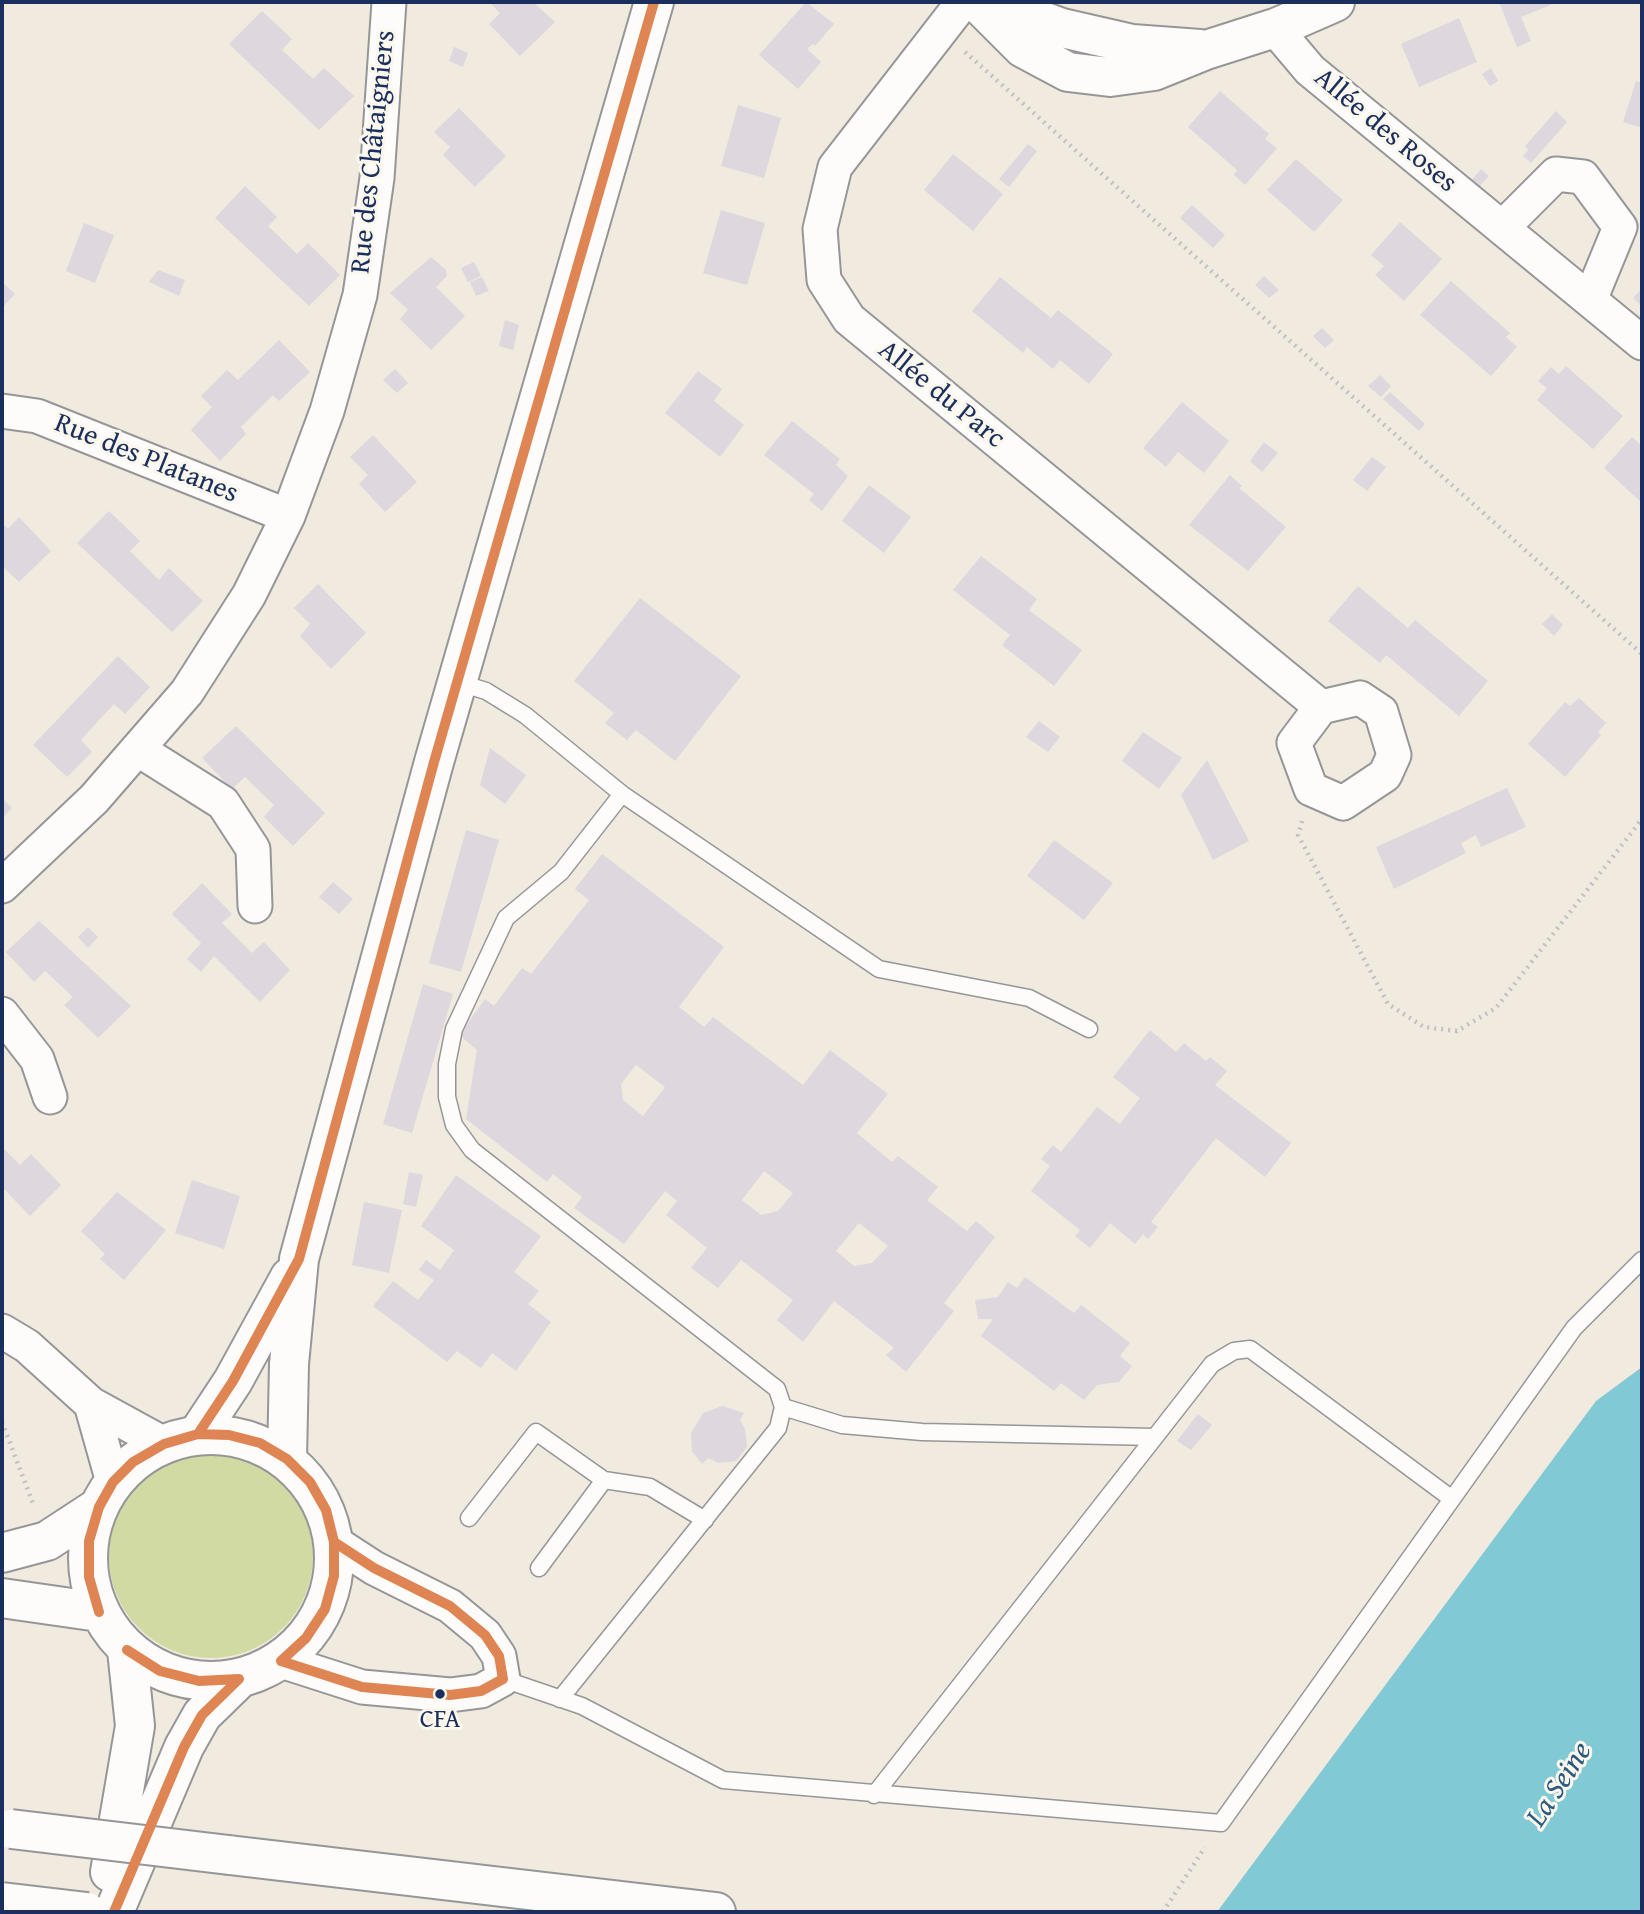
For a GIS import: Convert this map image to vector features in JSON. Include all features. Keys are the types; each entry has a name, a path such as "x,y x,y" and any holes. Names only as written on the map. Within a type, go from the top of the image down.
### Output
{"main road":[{"path":"287,1459 289,1364 299,1259 457,682 654,2"},
{"path":"977,2 1023,48 1068,72 1110,77 1154,71 1278,26 1335,2"},
{"path":"990,2 1062,28 1132,44 1206,50"},
{"path":"181,1439 246,1357 299,1259"},
{"path":"2,1553 47,1541 106,1494 133,1462 181,1439 229,1435 260,1443 287,1459 310,1482 326,1510 334,1542 334,1576 324,1609 306,1638 281,1661 239,1679 199,1681 160,1671 127,1650 99,1612 89,1577 89,1541 106,1494"},
{"path":"2,1598 99,1612"},
{"path":"102,1912 135,1727 127,1650"},
{"path":"114,1912 184,1747 202,1715 239,1679"},
{"path":"6,1829 716,1912"},
{"path":"2,1902 87,1912"}],"street":[{"name":"Rue des Châtaigniers","path":"2,886 94,799 187,692 235,616 288,516 327,411 360,295 377,178 388,2"},
{"name":"Allée du Parc","path":"963,2 835,167 820,229 824,280 849,319 1321,707"},
{"name":"Allée des Roses","path":"1278,26 1283,38 1310,70 1642,343"},
{"path":"1502,228 1556,174 1583,177 1620,227 1590,300"},
{"name":"Rue des Platanes","path":"2,411 37,416 288,516"},
{"path":"1360,698 1381,712 1394,755 1385,775 1343,803 1311,789 1294,743 1321,707 1360,698"},
{"path":"139,750 223,803 253,849 255,906"},
{"path":"2,1014 37,1059 50,1097"},
{"path":"2,1331 27,1346 92,1404 181,1439"},
{"path":"92,1404 106,1494"},
{"path":"281,1661 362,1687 450,1695 481,1691 503,1679 499,1656 485,1635 450,1606 374,1568 334,1542"}],"lane":[{"path":"457,682 486,691 525,715 622,794 878,969 1029,998 1089,1029"},
{"path":"560,1699 778,1429 783,1407 777,1389 472,1150 454,1125 447,1097 447,1064 454,1029 506,918 561,872 622,794"},
{"path":"503,1679 582,1706 723,1780 874,1795 1221,1822 1574,1328 1642,1260"},
{"path":"874,1795 1213,1364 1234,1351 1250,1349 1452,1499"},
{"path":"783,1407 842,1425 922,1432 1155,1437"},
{"path":"469,1518 536,1432 604,1480 650,1487 705,1520"},
{"path":"539,1568 604,1480"}],"path":[{"path":"940,31 1642,654"},
{"path":"1311,789 1298,835 1388,1004 1424,1027 1457,1031 1496,1008 1642,819"},
{"path":"2,1422 36,1510"},
{"path":"1163,1912 1221,1822"}],"green space":[{"path":"211,1454 250,1462 268,1471 283,1484 296,1499 305,1517 313,1556 305,1595 296,1613 283,1628 268,1641 250,1650 211,1658 172,1650 154,1641 139,1628 126,1613 117,1595 109,1556 117,1517 126,1499 139,1484 154,1471 172,1462"}],"water":[{"name":"La Seine","path":"1642,1367 1642,1912 1217,1912 1596,1401"}],"building":[{"path":"489,2 533,2 555,22 520,56 489,24 500,13"},
{"path":"806,2 834,24 815,46 813,44 807,49 821,62 798,89 759,55"},
{"path":"1499,2 1558,2 1521,17 1531,41 1517,47"},
{"path":"262,11 292,39 282,50 313,79 324,68 354,96 319,130 229,44"},
{"path":"1459,18 1477,62 1419,87 1401,44"},
{"path":"454,47 468,53 463,67 449,61"},
{"path":"1491,68 1498,81 1490,86 1482,74"},
{"path":"1636,81 1642,83 1642,128 1623,122"},
{"path":"1220,91 1269,134 1265,139 1277,148 1245,185 1234,175 1237,170 1188,127"},
{"path":"738,105 781,118 764,178 721,166"},
{"path":"459,108 506,156 475,187 443,155 450,147 434,132"},
{"path":"1556,111 1567,122 1531,163 1523,156 1528,150 1525,146"},
{"path":"1028,144 1037,151 1009,187 999,179"},
{"path":"953,154 1003,194 973,231 924,190"},
{"path":"1296,159 1343,200 1314,232 1267,190"},
{"path":"1481,169 1489,176 1475,191 1468,184"},
{"path":"245,186 277,217 268,226 297,254 308,243 340,275 309,306 215,218"},
{"path":"1192,205 1225,235 1213,248 1180,218"},
{"path":"721,210 765,223 747,285 703,273"},
{"path":"1400,222 1442,259 1404,301 1375,275 1384,266 1371,255"},
{"path":"84,223 114,235 95,283 66,271"},
{"path":"431,257 446,270 447,276 436,287 465,316 431,350 400,319 408,310 390,293"},
{"path":"474,262 481,276 468,282 461,268"},
{"path":"158,270 185,280 179,296 149,282"},
{"path":"1264,276 1279,290 1269,298 1255,285"},
{"path":"482,277 489,291 476,296 470,282"},
{"path":"1000,277 1051,318 1058,310 1113,354 1089,384 1060,360 1053,369 1027,347 1023,353 972,311"},
{"path":"1451,281 1510,333 1506,337 1517,347 1491,376 1420,315"},
{"path":"2,282 15,294 2,308"},
{"path":"1642,288 1642,306 1633,298"},
{"path":"505,320 519,325 513,350 499,346"},
{"path":"1322,328 1334,340 1325,348 1313,336"},
{"path":"279,340 310,372 279,401 273,395 241,427 246,434 220,461 191,430 212,407 201,396 227,370 238,380"},
{"path":"1566,366 1623,416 1593,449 1537,400 1547,388 1538,381 1551,367 1559,374"},
{"path":"395,369 408,383 397,393 383,380"},
{"path":"698,371 722,389 714,401 744,425 720,457 665,413"},
{"path":"1380,375 1391,386 1381,397 1368,386"},
{"path":"1390,392 1425,424 1419,431 1383,399"},
{"path":"1182,402 1229,441 1204,473 1178,452 1166,467 1143,448"},
{"path":"792,421 840,459 836,465 848,476 822,511 809,500 814,494 764,455"},
{"path":"373,435 417,482 385,512 359,484 368,475 350,457"},
{"path":"1632,437 1642,446 1642,503 1604,468"},
{"path":"1264,442 1278,453 1262,472 1250,461"},
{"path":"1372,457 1386,467 1367,491 1353,480"},
{"path":"1230,475 1242,486 1239,488 1286,527 1248,571 1189,525"},
{"path":"869,485 911,517 884,553 842,521"},
{"path":"109,511 140,541 130,551 159,580 169,568 203,601 172,632 77,543"},
{"path":"19,517 51,551 19,582 2,566 2,523 8,529"},
{"path":"981,556 1037,599 1029,610 1082,650 1054,686 1002,645 1010,635 953,590"},
{"path":"318,584 366,633 331,669 300,636 310,624 294,608"},
{"path":"1358,586 1408,628 1415,620 1488,681 1459,716 1386,655 1380,663 1328,621"},
{"path":"640,598 741,676 675,761 636,730 627,740 605,723 614,713 574,681"},
{"path":"1552,614 1563,625 1554,636 1542,624"},
{"path":"118,656 150,687 125,714 114,704 100,719 81,740 92,752 67,777 33,745"},
{"path":"1579,698 1606,723 1598,732 1601,735 1565,777 1528,744 1565,702 1570,706"},
{"path":"1039,721 1060,737 1048,752 1026,737"},
{"path":"236,726 325,813 293,846 264,817 274,805 245,777 232,789 202,758"},
{"path":"1143,732 1182,758 1159,789 1122,761"},
{"path":"490,748 526,775 505,804 480,785"},
{"path":"1207,760 1249,841 1213,860 1181,795"},
{"path":"1507,788 1526,827 1481,847 1476,835 1461,843 1466,853 1394,889 1376,847"},
{"path":"2,798 12,808 2,818"},
{"path":"466,830 499,840 461,972 429,963"},
{"path":"1054,840 1113,883 1084,920 1027,876"},
{"path":"602,854 724,947 679,1007 704,1027 713,1017 803,1085 830,1050 888,1094 857,1133 892,1162 898,1156 938,1187 927,1200 967,1231 976,1221 995,1237 944,1303 954,1311 906,1372 886,1355 894,1348 834,1301 803,1342 777,1320 793,1300 741,1260 718,1288 691,1268 707,1248 666,1215 677,1201 665,1191 624,1244 574,1208 582,1197 553,1174 547,1182 466,1119 477,1050 459,1035 485,999 494,1006 522,968 531,974 589,900 575,889","holes":["636,1065 665,1087 643,1116 623,1100 621,1084","764,1171 793,1193 778,1211 761,1215 742,1200","859,1223 888,1246 872,1263 854,1266 836,1251"]},
{"path":"333,882 353,899 339,914 319,897"},
{"path":"202,883 232,914 222,923 252,953 264,942 290,970 260,1002 214,956 201,972 187,959 201,943 172,914"},
{"path":"39,921 131,1006 98,1038 64,1005 73,997 45,971 34,982 6,952"},
{"path":"88,927 98,937 88,948 78,937"},
{"path":"423,984 453,994 412,1133 383,1124"},
{"path":"1150,1030 1176,1052 1184,1043 1206,1061 1210,1057 1227,1071 1215,1085 1291,1143 1265,1177 1216,1138 1151,1222 1158,1227 1148,1239 1143,1234 1135,1244 1110,1223 1090,1248 1075,1236 1080,1230 1031,1191 1050,1166 1041,1159 1053,1145 1061,1152 1097,1107 1120,1124 1140,1098 1113,1077"},
{"path":"2,1147 20,1165 31,1154 61,1185 30,1216 2,1187"},
{"path":"409,1172 423,1175 416,1207 403,1204"},
{"path":"456,1175 541,1236 514,1272 539,1291 528,1304 551,1322 516,1371 492,1353 481,1368 457,1351 447,1362 373,1306 393,1281 418,1300 434,1280 419,1270 426,1260 440,1270 454,1250 421,1226"},
{"path":"192,1180 240,1196 224,1249 175,1233"},
{"path":"117,1192 166,1230 124,1280 100,1259 105,1254 81,1231"},
{"path":"364,1202 402,1210 389,1273 352,1265"},
{"path":"1025,1277 1074,1313 1081,1305 1130,1343 1120,1356 1132,1366 1119,1382 1097,1385 1084,1400 1061,1383 1054,1391 981,1336 993,1319 978,1319 975,1300 998,1297 1008,1282 1017,1288"},
{"path":"722,1406 744,1413 740,1420 745,1429 747,1447 736,1461 718,1463 708,1458 702,1464 692,1451 691,1433 703,1413"},
{"path":"1198,1414 1212,1425 1191,1450 1177,1441"}],"transit line":[{"path":"198,1434 233,1381 299,1259 434,762 654,2"},
{"path":"99,1612 89,1577 89,1541 99,1507 113,1482 133,1462 164,1444 198,1434 229,1435 260,1443 287,1459 310,1482 326,1510 334,1542 334,1576 325,1609 306,1638 281,1661"},
{"path":"334,1542 374,1568 450,1606 485,1635 499,1656 503,1679"},
{"path":"127,1650 160,1671 199,1681 239,1679"},
{"path":"281,1661 362,1687 450,1695 481,1691 503,1679"},
{"path":"114,1912 184,1747 202,1715 239,1679"}],"place":[{"name":"CFA","path":"440,1694"}]}
